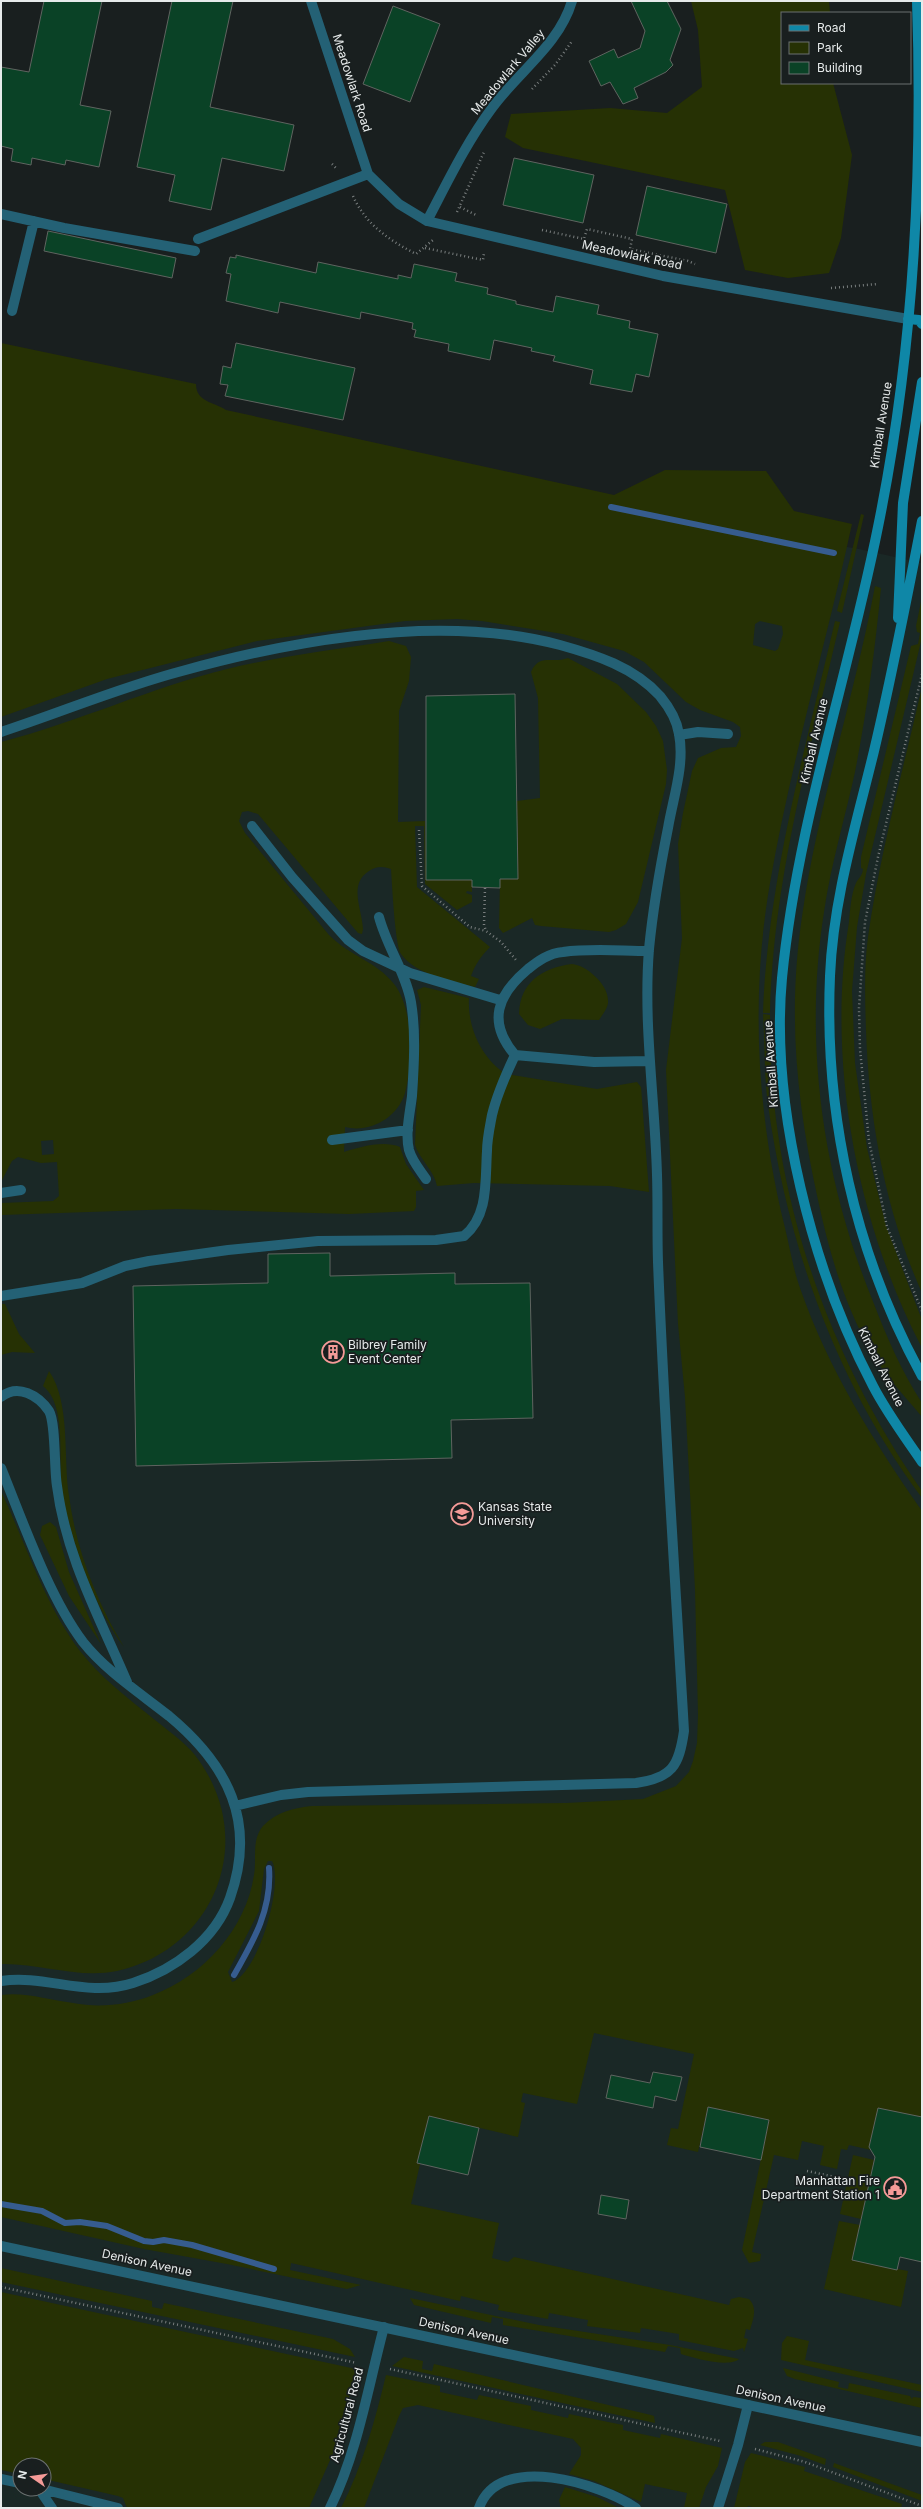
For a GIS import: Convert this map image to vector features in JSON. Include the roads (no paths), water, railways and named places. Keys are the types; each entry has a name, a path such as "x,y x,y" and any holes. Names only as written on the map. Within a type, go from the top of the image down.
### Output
{"main road":[{"name":"Kimball Avenue","path":"917,1 917,162 908,319 878,526 810,812 793,897 782,978 780,1024 787,1115 795,1158 813,1234 824,1270 854,1347 873,1386 922,1462"},
{"path":"908,319 919,320 922,324"},
{"path":"896,654 903,503 922,382"},
{"path":"922,521 896,654 851,842 837,917 830,974 829,1041 835,1113 842,1155 857,1216 890,1314 922,1376"}],"street":[{"name":"Meadowlark Road","path":"311,1 368,174 399,204 427,221 663,276 908,319"},
{"name":"Meadowlark Valley","path":"427,221 473,137 492,107 546,48 566,20 572,1"},
{"path":"198,239 368,174"},
{"path":"1,214 195,251"},
{"path":"12,311 34,221"},
{"path":"1,732 184,670 296,645 363,635 457,631 540,640 602,658 629,671 660,697 673,714 679,735 680,766 656,896 649,952 649,1061 655,1127 658,1259 684,1731 681,1752 672,1770 656,1780 636,1783 308,1792 281,1795 235,1806"},
{"path":"679,735 698,732 728,734"},
{"path":"252,826 335,929 363,951 399,968 500,1000"},
{"path":"379,917 384,936 406,982 413,1022 413,1076 408,1130 409,1150 426,1179"},
{"path":"649,952 562,952 540,959 520,975 500,1000 498,1019 504,1042 515,1055 594,1062 649,1061"},
{"path":"1,1296 82,1283 125,1266 143,1262 228,1250 318,1241 436,1240 464,1236 478,1220 482,1206 492,1114 503,1080 515,1055"},
{"path":"332,1140 408,1130"},
{"path":"1,1193 21,1190"},
{"path":"1,1397 8,1392 28,1392 41,1401 50,1413 57,1487 71,1552 88,1597 128,1684"},
{"path":"1,1468 66,1617 84,1642 104,1664 186,1731 209,1754 218,1766 235,1806 240,1843 234,1886 225,1908 196,1948 158,1973 133,1983 109,1989 85,1989 33,1981 1,1981"},
{"name":"Denison Avenue","path":"1,2246 922,2442"},
{"name":"Agricultural Road","path":"330,2508 341,2484 350,2458 384,2327"},
{"path":"718,2508 738,2445 748,2405"},
{"path":"479,2508 481,2501 495,2486 525,2476 553,2476 571,2480 616,2497 636,2508"},
{"path":"1,2479 12,2481"},
{"path":"52,2492 118,2508"},
{"path":"44,2497 52,2508"}],"waterway":[{"path":"611,507 834,553"},
{"path":"234,1975 255,1937 265,1911 268,1897 269,1868"},
{"path":"1,2204 42,2211 65,2223 80,2222 107,2226 144,2241 153,2242 164,2240 192,2245 274,2269"}],"place":[{"name":"Bilbrey Family Event Center","path":"333,1352"},
{"name":"Kansas State University","path":"462,1514"},
{"name":"Manhattan Fire Department Station 1","path":"895,2188"}]}
